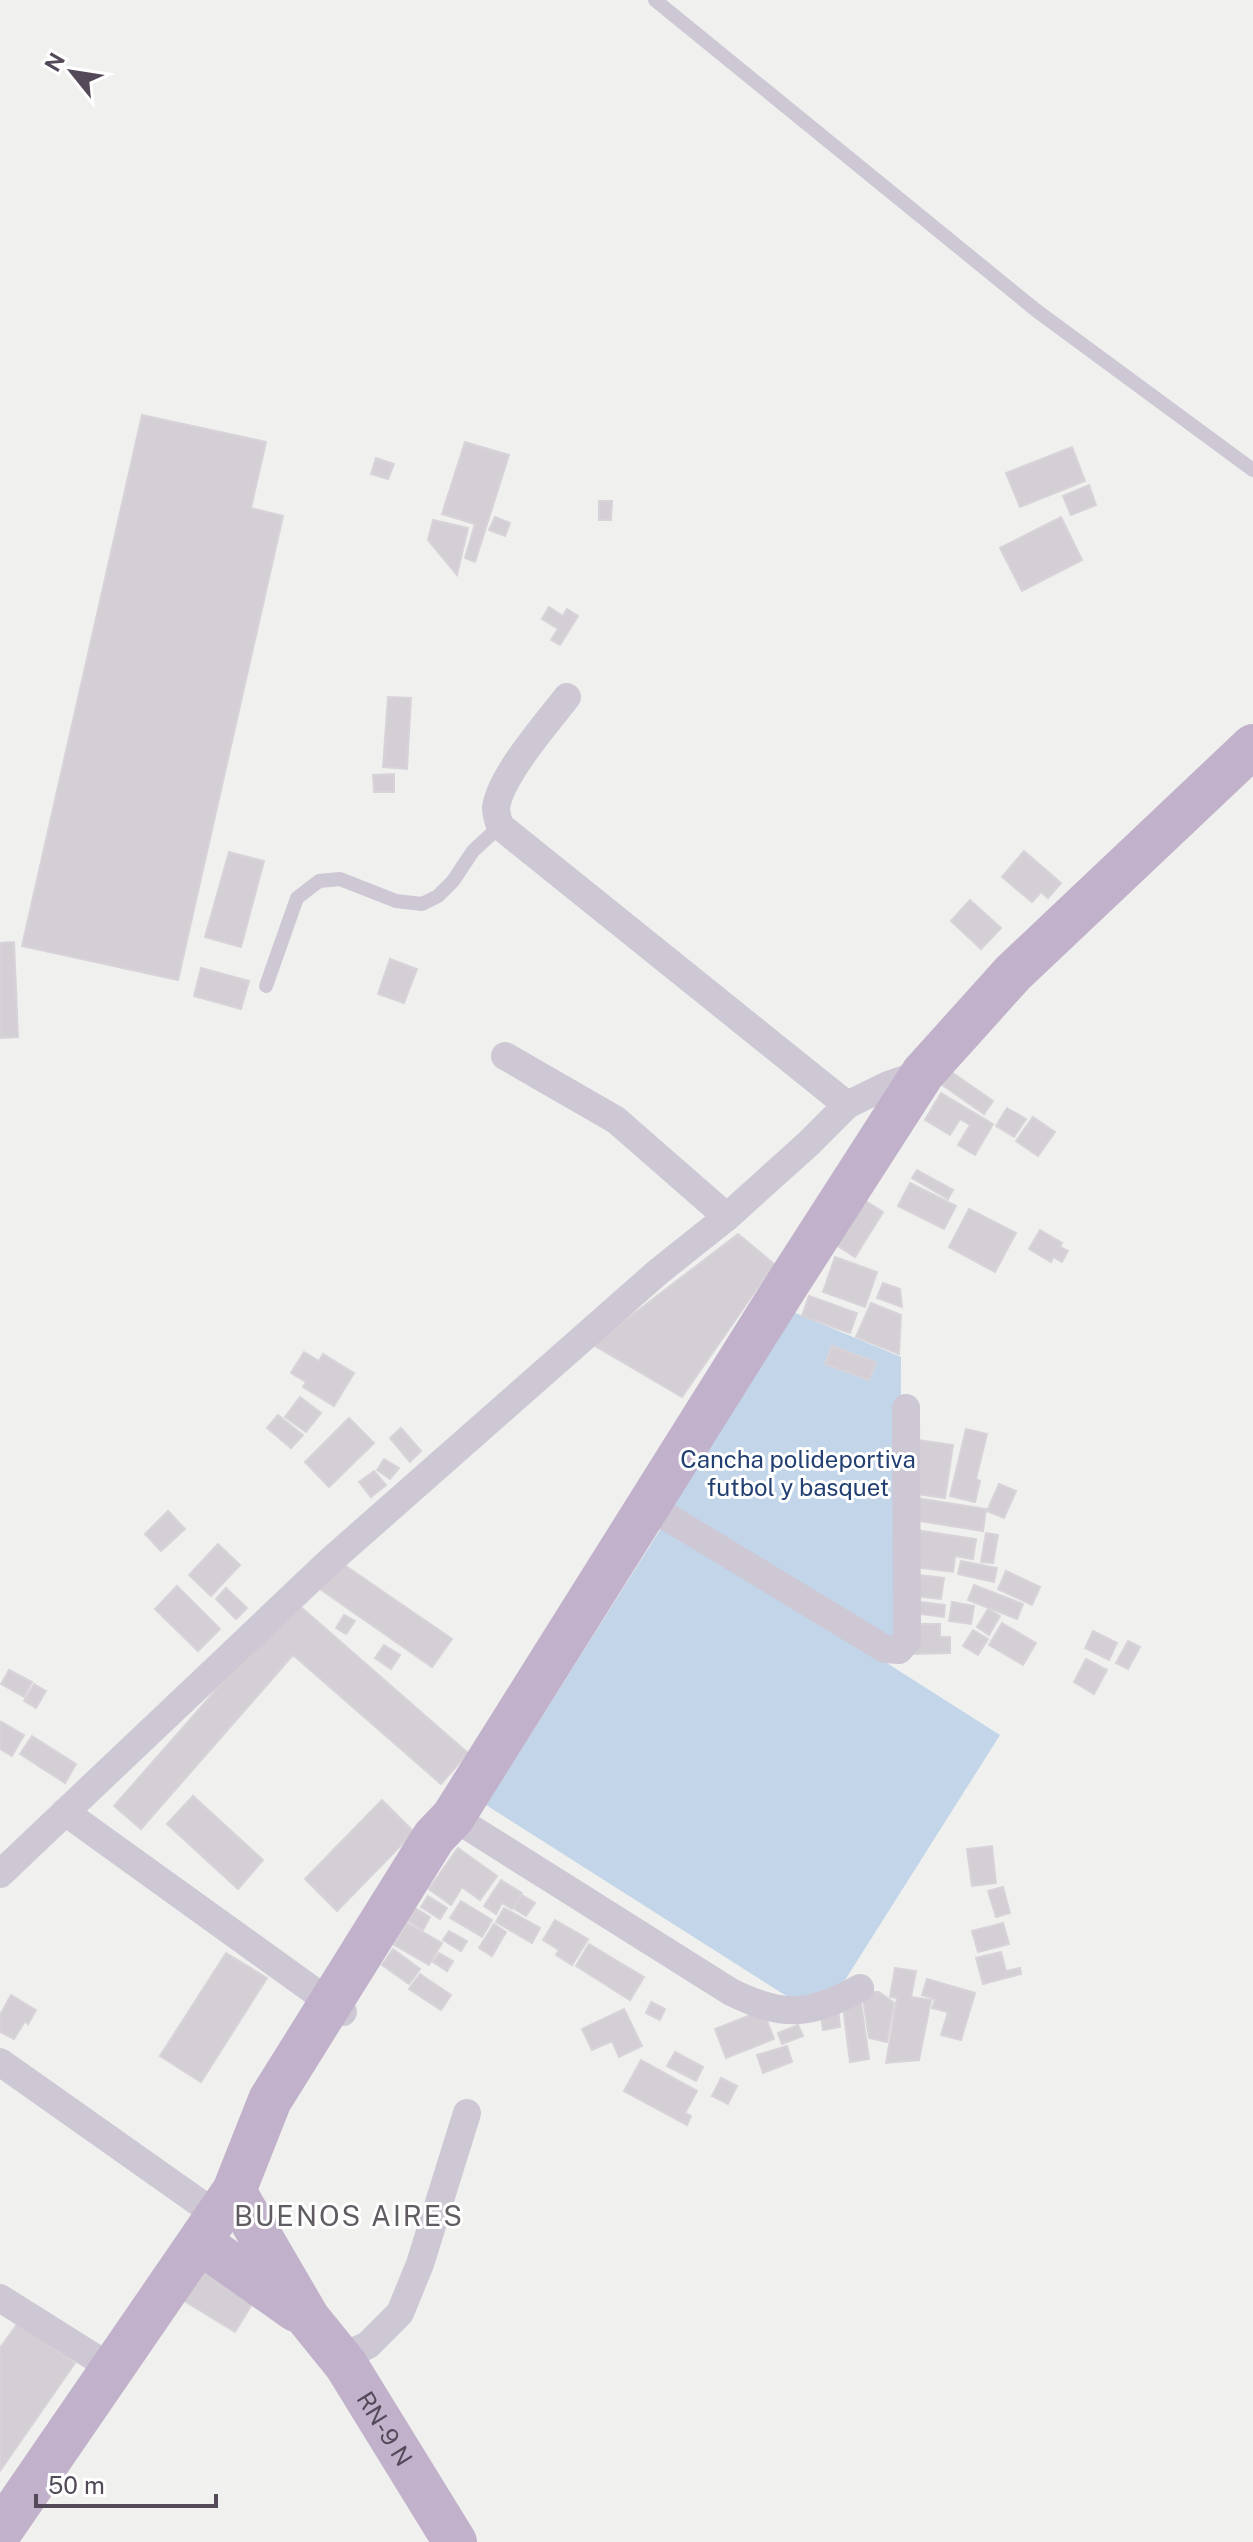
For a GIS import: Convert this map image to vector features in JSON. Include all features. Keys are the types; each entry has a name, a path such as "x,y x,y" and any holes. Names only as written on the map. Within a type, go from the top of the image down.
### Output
{"main road":[{"path":"0,2532 218,2216 254,2145 284,2112 338,2009 448,1845 453,1817 923,1073 1013,973 1253,746"},
{"name":"RN-9 N","path":"218,2216 340,2358 455,2542"},
{"name":"RN-9 N","path":"218,2216 308,2318"}],"street":[{"path":"567,697 532,742 500,793 495,810 500,826 847,1105"},
{"path":"505,1056 616,1120 727,1217"},
{"path":"0,1874 330,1561 658,1272 727,1217 847,1105 888,1085 923,1073"},
{"path":"649,1506 885,1649 899,1650 907,1641 906,1408"},
{"path":"65,1812 338,2009"},
{"path":"453,1817 731,1992 754,2003 804,2011 827,2006 860,1988"},
{"path":"0,2062 218,2216"},
{"path":"340,2358 368,2345 400,2313 420,2264 467,2113"},
{"path":"0,2298 113,2369"}],"lane":[{"path":"655,0 1037,311 1253,470"},
{"path":"266,986 297,898 319,881 340,879 396,901 422,904 438,896 453,881 473,851 500,826"}],"green space":[{"name":"Cancha polideportiva futbol y basquet","path":"781,1307 901,1357 900,1631 887,1645 658,1506"},
{"path":"665,1522 1000,1735 821,2018 486,1805"}],"building":[{"path":"142,415 266,442 251,508 283,516 178,980 22,946"},
{"path":"465,442 509,455 475,562 465,558 475,524 442,514"},
{"path":"1072,447 1085,481 1020,507 1006,473"},
{"path":"376,458 394,464 388,479 371,474"},
{"path":"1089,485 1096,505 1071,515 1063,496"},
{"path":"599,501 612,501 611,520 599,520"},
{"path":"495,517 510,523 505,536 489,530"},
{"path":"1061,517 1082,560 1022,591 1000,548"},
{"path":"433,520 468,528 457,575 428,540"},
{"path":"549,607 563,616 567,609 578,616 560,645 551,640 558,629 542,619"},
{"path":"388,697 411,698 407,769 383,767"},
{"path":"394,774 394,792 374,792 373,775"},
{"path":"1024,851 1061,883 1048,898 1041,892 1032,902 1002,877"},
{"path":"229,852 264,861 241,947 205,937"},
{"path":"970,900 1001,928 981,949 951,921"},
{"path":"14,942 18,1037 0,1038 0,943"},
{"path":"390,959 417,969 404,1003 378,994"},
{"path":"201,968 249,981 241,1009 194,996"},
{"path":"950,1071 993,1101 984,1114 941,1084"},
{"path":"941,1093 993,1124 975,1155 958,1145 970,1125 960,1119 950,1135 925,1120"},
{"path":"1007,1108 1026,1119 1014,1137 996,1126"},
{"path":"1033,1117 1055,1132 1038,1156 1016,1141"},
{"path":"917,1170 953,1190 948,1199 912,1178"},
{"path":"910,1183 956,1206 944,1229 898,1206"},
{"path":"861,1198 883,1212 855,1257 833,1243"},
{"path":"969,1209 1016,1233 995,1272 949,1247"},
{"path":"1040,1230 1062,1243 1060,1247 1068,1251 1062,1262 1053,1257 1051,1262 1029,1249"},
{"path":"738,1234 774,1264 682,1397 593,1345"},
{"path":"835,1257 877,1272 865,1307 823,1292"},
{"path":"883,1283 900,1289 902,1307 877,1298"},
{"path":"809,1296 857,1313 850,1333 802,1316"},
{"path":"871,1303 901,1315 899,1354 856,1337"},
{"path":"832,1346 876,1362 869,1380 825,1364"},
{"path":"304,1352 319,1361 323,1354 354,1373 334,1406 303,1387 306,1382 291,1373"},
{"path":"300,1397 321,1413 306,1432 285,1417"},
{"path":"278,1415 303,1435 291,1448 267,1428"},
{"path":"349,1418 374,1443 329,1487 305,1462"},
{"path":"401,1428 421,1451 410,1462 390,1438"},
{"path":"966,1429 987,1434 976,1479 980,1481 975,1502 950,1496"},
{"path":"918,1440 953,1445 945,1498 910,1493"},
{"path":"384,1459 399,1468 390,1479 377,1470"},
{"path":"374,1471 386,1485 371,1497 359,1482"},
{"path":"999,1484 1016,1491 1004,1518 987,1511"},
{"path":"916,1498 986,1509 983,1531 913,1520"},
{"path":"168,1511 185,1529 161,1551 145,1534"},
{"path":"916,1530 976,1539 973,1559 955,1556 953,1572 914,1567"},
{"path":"986,1533 998,1535 993,1563 981,1562"},
{"path":"218,1544 240,1565 211,1596 189,1575"},
{"path":"961,1561 997,1568 994,1582 958,1574"},
{"path":"340,1562 452,1639 432,1667 320,1589"},
{"path":"1006,1571 1040,1587 1032,1605 998,1589"},
{"path":"918,1575 944,1578 941,1599 915,1596"},
{"path":"974,1585 1023,1604 1017,1619 968,1600"},
{"path":"177,1586 220,1629 198,1651 155,1609"},
{"path":"226,1588 247,1608 236,1619 216,1599"},
{"path":"294,1601 468,1753 441,1784 293,1655 141,1829 114,1806"},
{"path":"914,1601 945,1605 944,1617 912,1613"},
{"path":"952,1602 974,1606 971,1624 949,1621"},
{"path":"988,1609 1000,1616 989,1635 977,1627"},
{"path":"344,1615 355,1621 346,1634 336,1628"},
{"path":"1002,1623 1036,1643 1023,1665 989,1645"},
{"path":"914,1624 940,1624 940,1637 950,1637 950,1653 915,1654"},
{"path":"973,1630 988,1639 978,1655 963,1646"},
{"path":"1093,1631 1117,1643 1109,1660 1085,1648"},
{"path":"1128,1641 1140,1647 1128,1669 1116,1663"},
{"path":"384,1645 400,1655 391,1669 375,1658"},
{"path":"1086,1659 1107,1670 1094,1694 1074,1682"},
{"path":"9,1670 32,1682 24,1697 1,1684"},
{"path":"34,1684 46,1691 36,1708 24,1701"},
{"path":"0,1721 24,1735 12,1756 0,1749"},
{"path":"32,1736 76,1764 65,1783 20,1754"},
{"path":"193,1796 263,1860 238,1889 167,1824"},
{"path":"382,1800 414,1832 337,1911 305,1879"},
{"path":"992,1846 996,1883 972,1886 967,1849"},
{"path":"458,1848 497,1876 480,1900 462,1887 451,1905 429,1889"},
{"path":"501,1880 522,1893 512,1909 502,1903 496,1914 484,1906"},
{"path":"1003,1887 1010,1913 996,1917 988,1891"},
{"path":"522,1895 535,1903 526,1916 513,1908"},
{"path":"428,1896 447,1908 440,1919 421,1907"},
{"path":"461,1901 492,1920 482,1937 450,1918"},
{"path":"415,1908 430,1917 423,1930 408,1921"},
{"path":"504,1908 540,1928 532,1943 496,1922"},
{"path":"555,1920 588,1939 572,1965 556,1955 559,1950 543,1940"},
{"path":"407,1923 442,1943 429,1965 394,1945"},
{"path":"1003,1923 1009,1944 978,1952 972,1931"},
{"path":"494,1924 506,1932 492,1956 479,1948"},
{"path":"449,1931 467,1941 461,1951 443,1940"},
{"path":"589,1944 644,1977 630,2000 576,1966"},
{"path":"393,1949 420,1969 409,1984 382,1965"},
{"path":"1001,1952 1006,1971 1020,1968 1021,1974 983,1984 976,1958"},
{"path":"226,1953 267,1978 201,2082 160,2056"},
{"path":"439,1953 453,1961 447,1971 433,1962"},
{"path":"895,1968 916,1971 911,1997 931,2000 919,2060 886,2063 897,1998 890,1997"},
{"path":"420,1974 451,1995 441,2010 409,1989"},
{"path":"927,1979 975,1993 961,2040 941,2035 948,2012 932,2008 935,1999 922,1995"},
{"path":"862,1992 879,1992 894,2003 887,2042 869,2038"},
{"path":"11,1995 36,2010 14,2039 0,2032 0,2015"},
{"path":"860,1996 869,2059 850,2062 842,1999"},
{"path":"651,2002 665,2009 660,2020 646,2013"},
{"path":"838,2007 840,2027 823,2030 820,2009"},
{"path":"624,2009 642,2046 619,2057 612,2041 592,2050 582,2029"},
{"path":"763,2010 774,2039 726,2058 715,2029"},
{"path":"798,2025 803,2036 782,2044 778,2033"},
{"path":"787,2046 792,2062 763,2073 757,2055"},
{"path":"675,2052 703,2067 696,2081 667,2066"},
{"path":"641,2060 697,2091 685,2113 691,2116 687,2125 624,2091"},
{"path":"721,2078 737,2086 728,2104 712,2096"},
{"path":"199,2260 257,2296 235,2332 176,2296"},
{"path":"18,2323 75,2363 0,2471 0,2348"}],"district":[{"name":"BUENOS AIRES","path":"349,2215"}]}
